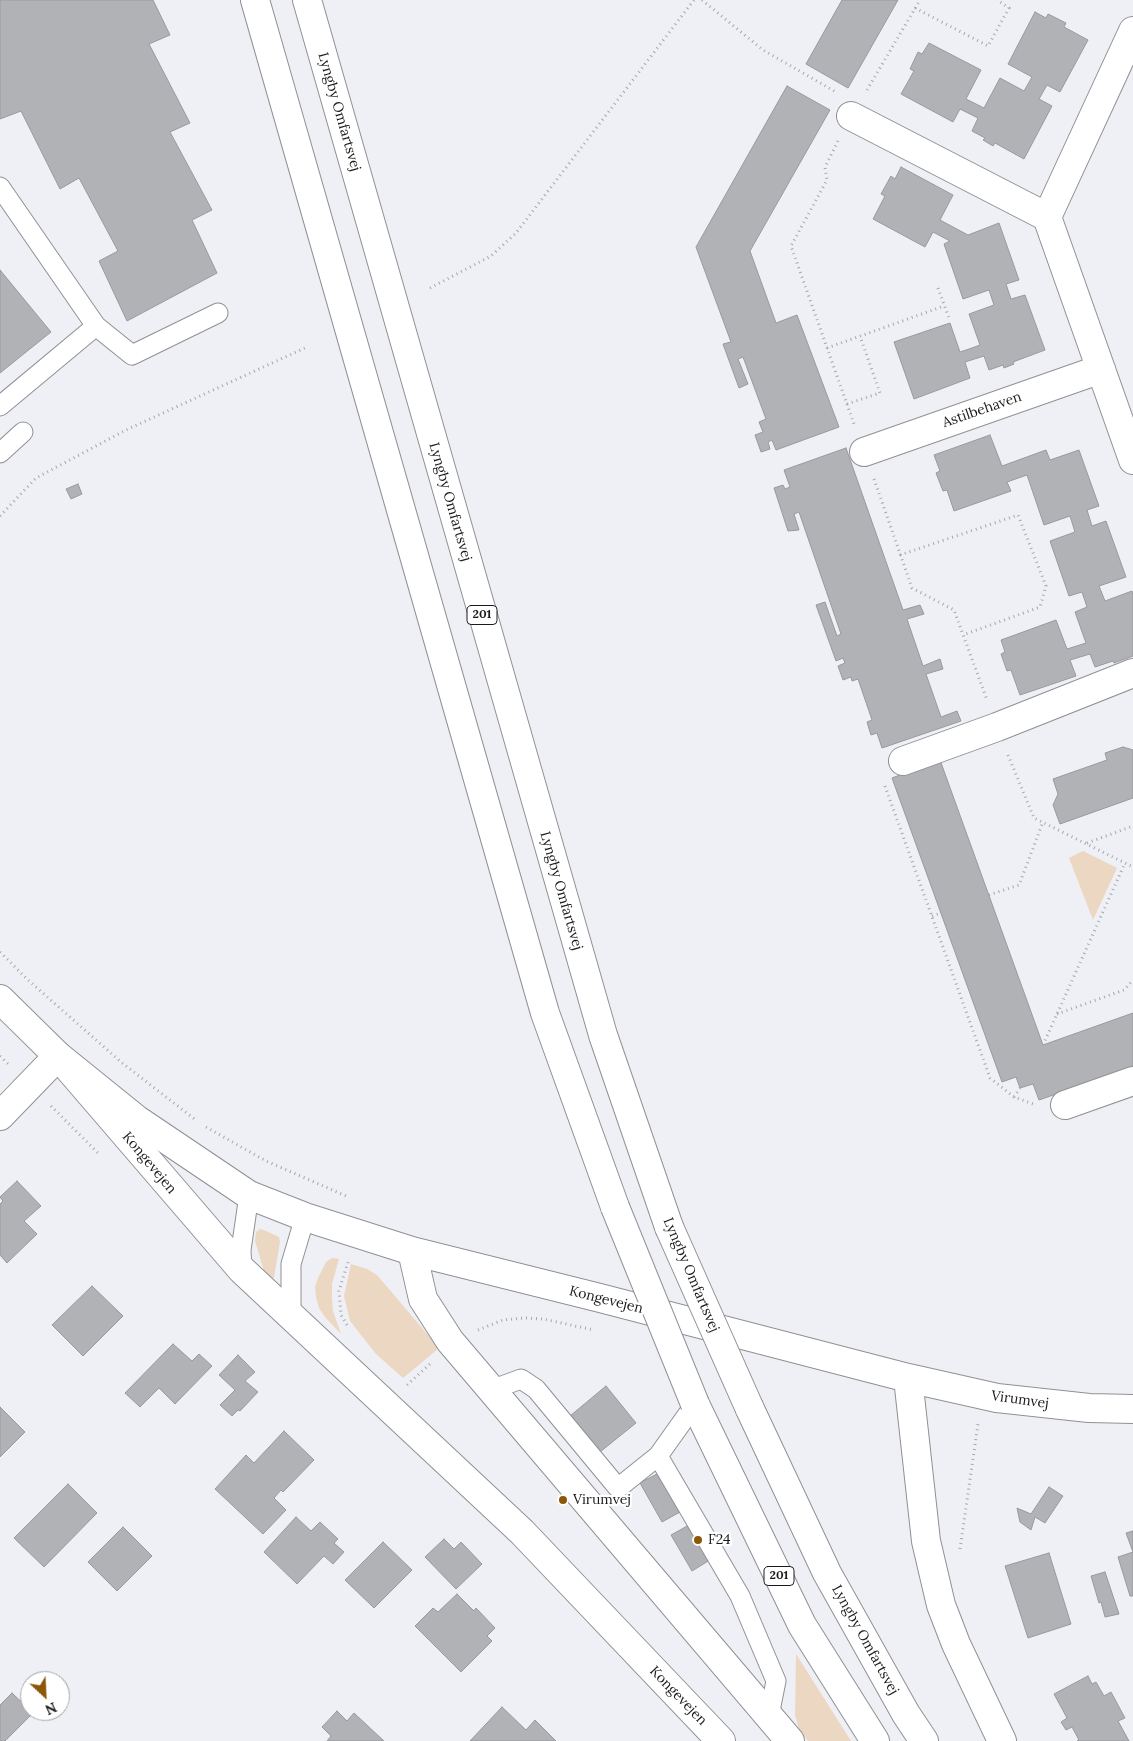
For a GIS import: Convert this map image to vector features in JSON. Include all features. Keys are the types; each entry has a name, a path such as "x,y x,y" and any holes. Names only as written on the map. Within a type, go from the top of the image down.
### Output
{"main road":[{"name":"201","path":"255,0 545,1013 615,1207 695,1404 802,1625 875,1741"},
{"name":"Lyngby Omfartsvej","path":"307,0 602,1036 669,1227 749,1407 827,1572 906,1714 924,1741"},
{"path":"1047,217 1133,31"},
{"path":"847,106 1047,217 1133,460"},
{"name":"Astilbehaven","path":"864,452 1101,369"},
{"path":"903,761 1133,673"},
{"name":"Kongevejen","path":"0,998 58,1056 242,1270 522,1532 721,1741"},
{"path":"0,1116 58,1056"},
{"name":"Kongevejen","path":"58,1056 136,1118 249,1195 305,1218 412,1251 908,1378"},
{"path":"1065,1105 1133,1081"},
{"path":"412,1251 423,1299 450,1341 790,1741"},
{"path":"908,1378 926,1541 941,1605 956,1644 1002,1741"},
{"name":"Virumvej","path":"908,1378 997,1398 1089,1408 1133,1409"}],"lane":[{"path":"0,186 96,326 132,355 218,313"},
{"path":"0,406 96,326"},
{"path":"0,453 23,432"},
{"path":"242,1270 240,1250 249,1195"},
{"path":"291,1316 291,1264 305,1218"},
{"path":"491,1390 521,1379 536,1389 618,1488 658,1456 695,1404"},
{"path":"658,1456 740,1596 776,1681 769,1716"}],"path":[{"path":"430,288 491,256 516,233 694,0"},
{"path":"702,0 763,50 847,106"},
{"path":"915,8 988,46 1009,8 997,0"},
{"path":"938,288 949,318"},
{"path":"827,348 944,306"},
{"path":"847,404 880,393 860,336"},
{"path":"0,516 36,478 126,430 307,348"},
{"path":"900,555 1018,515 1046,586 1040,607 963,635"},
{"path":"903,761 879,770 990,1078 1014,1097 1036,1105 1065,1105"},
{"path":"989,895 1019,885 1043,822"},
{"path":"1086,844 1133,826"},
{"path":"1042,1046 1125,863"},
{"path":"932,916 941,913"},
{"path":"0,952 28,980 121,1062 202,1125 266,1161 364,1204 357,1234 339,1291 341,1315 349,1329"},
{"path":"1057,1014 1124,990 1133,980"},
{"path":"1014,1097 1020,1088"},
{"path":"960,1552 983,1395"}],"shaded area":[{"path":"1083,851 1117,868 1093,920 1069,858"},
{"path":"260,1229 279,1237 280,1242 272,1281 266,1278 255,1241 256,1232"},
{"path":"332,1258 339,1259 332,1284 332,1298 333,1311 341,1334 325,1317 319,1308 316,1297 315,1287 318,1278 326,1262"},
{"path":"351,1264 367,1269 377,1275 439,1348 403,1378 376,1354 350,1321 344,1296"},
{"path":"796,1654 851,1741 808,1741 799,1729 795,1715"}],"building":[{"path":"0,0 153,0 170,35 149,44 190,123 170,132 212,210 192,220 217,273 127,321 99,261 118,251 79,178 60,189 21,111 0,119"},
{"path":"842,0 898,0 848,88 806,64"},
{"path":"1035,12 1046,18 1048,14 1066,23 1064,27 1088,40 1060,92 1047,85 1039,99 1052,106 1024,159 995,143 993,146 983,140 985,138 972,131 978,118 960,109 953,122 901,94 914,71 910,69 918,52 922,54 929,43 981,70 966,99 984,108 1000,78 1024,91 1032,77 1008,64"},
{"path":"787,86 830,110 750,251 776,323 797,315 839,427 776,450 772,440 768,442 770,449 761,452 755,435 763,432 759,422 766,419 743,357 738,359 748,384 739,388 723,344 731,342 696,247"},
{"path":"901,167 953,195 940,220 968,235 999,223 1019,280 1006,284 1011,299 1025,295 1045,350 1013,362 1014,364 1004,368 1003,365 989,370 984,356 965,362 970,378 914,399 894,342 950,323 960,352 980,345 969,314 994,305 989,290 963,299 944,244 950,241 933,232 925,247 873,219 885,196 881,194 891,176 895,179"},
{"path":"0,270 51,332 0,373"},
{"path":"990,435 1002,466 1046,450 1050,460 1079,450 1099,506 1087,510 1092,526 1106,521 1126,577 1099,586 1105,601 1132,591 1133,656 1095,667 1090,654 1070,660 1076,676 1020,695 1011,670 1007,671 1001,654 1005,652 1001,640 1056,620 1067,649 1086,643 1075,612 1087,607 1082,592 1069,596 1050,541 1075,532 1070,516 1044,525 1027,475 1007,482 1011,491 954,511 947,490 943,491 936,473 940,471 934,455"},
{"path":"846,448 903,610 920,605 924,614 907,619 923,666 940,659 943,669 926,674 941,717 957,711 961,721 882,748 877,733 871,735 867,722 872,720 858,679 852,681 851,677 843,680 838,666 845,663 843,658 836,661 816,605 825,602 837,636 841,634 799,512 794,514 799,530 788,531 774,488 783,485 785,489 790,487 784,470"},
{"path":"78,484 82,494 71,499 66,489"},
{"path":"1123,747 1133,750 1133,798 1060,824 1053,805 1058,794 1053,779 1107,760 1105,753"},
{"path":"940,760 1043,1045 1133,1013 1133,1067 1039,1100 1033,1084 1020,1088 1016,1077 1002,1082 892,778"},
{"path":"17,1181 41,1206 24,1221 37,1234 7,1263 0,1255 0,1204 3,1201 0,1197"},
{"path":"92,1286 123,1316 83,1356 52,1325"},
{"path":"173,1344 192,1361 199,1354 212,1366 175,1404 159,1388 140,1407 125,1393"},
{"path":"238,1355 255,1372 245,1381 258,1392 240,1411 238,1410 232,1416 220,1405 235,1390 219,1375"},
{"path":"606,1386 636,1423 600,1452 570,1416"},
{"path":"0,1407 25,1432 0,1457"},
{"path":"284,1431 314,1460 283,1492 281,1490 274,1498 286,1510 263,1534 215,1489 246,1455 254,1463"},
{"path":"668,1468 689,1507 662,1522 640,1483"},
{"path":"68,1484 97,1513 44,1567 14,1538"},
{"path":"1049,1487 1063,1496 1045,1523 1035,1517 1031,1530 1020,1522 1017,1508 1031,1514"},
{"path":"296,1517 311,1531 320,1522 338,1539 334,1543 344,1552 333,1564 324,1556 297,1584 264,1552"},
{"path":"698,1520 718,1555 692,1571 671,1535"},
{"path":"123,1527 152,1556 117,1591 88,1562"},
{"path":"1133,1531 1133,1552 1126,1533"},
{"path":"444,1539 454,1549 461,1542 482,1564 456,1589 425,1557"},
{"path":"383,1542 412,1570 374,1608 345,1580"},
{"path":"1133,1552 1133,1596 1130,1596 1118,1557"},
{"path":"1049,1553 1071,1624 1028,1638 1005,1566"},
{"path":"1105,1572 1119,1614 1105,1617 1091,1576"},
{"path":"457,1594 474,1611 476,1608 495,1628 487,1636 492,1641 461,1672 415,1626 433,1608 438,1612"},
{"path":"1088,1676 1092,1684 1096,1682 1104,1696 1111,1692 1125,1718 1118,1721 1129,1741 1077,1741 1079,1740 1072,1727 1066,1730 1061,1722 1067,1718 1054,1694"},
{"path":"12,1693 20,1701 20,1721 25,1721 5,1741 0,1741 0,1705"},
{"path":"502,1707 526,1730 535,1720 556,1741 470,1741"},
{"path":"337,1711 347,1721 354,1713 384,1741 327,1741 331,1736 322,1727"}],"place":[{"name":"Virumvej","path":"563,1500"},
{"name":"F24","path":"698,1540"}]}
